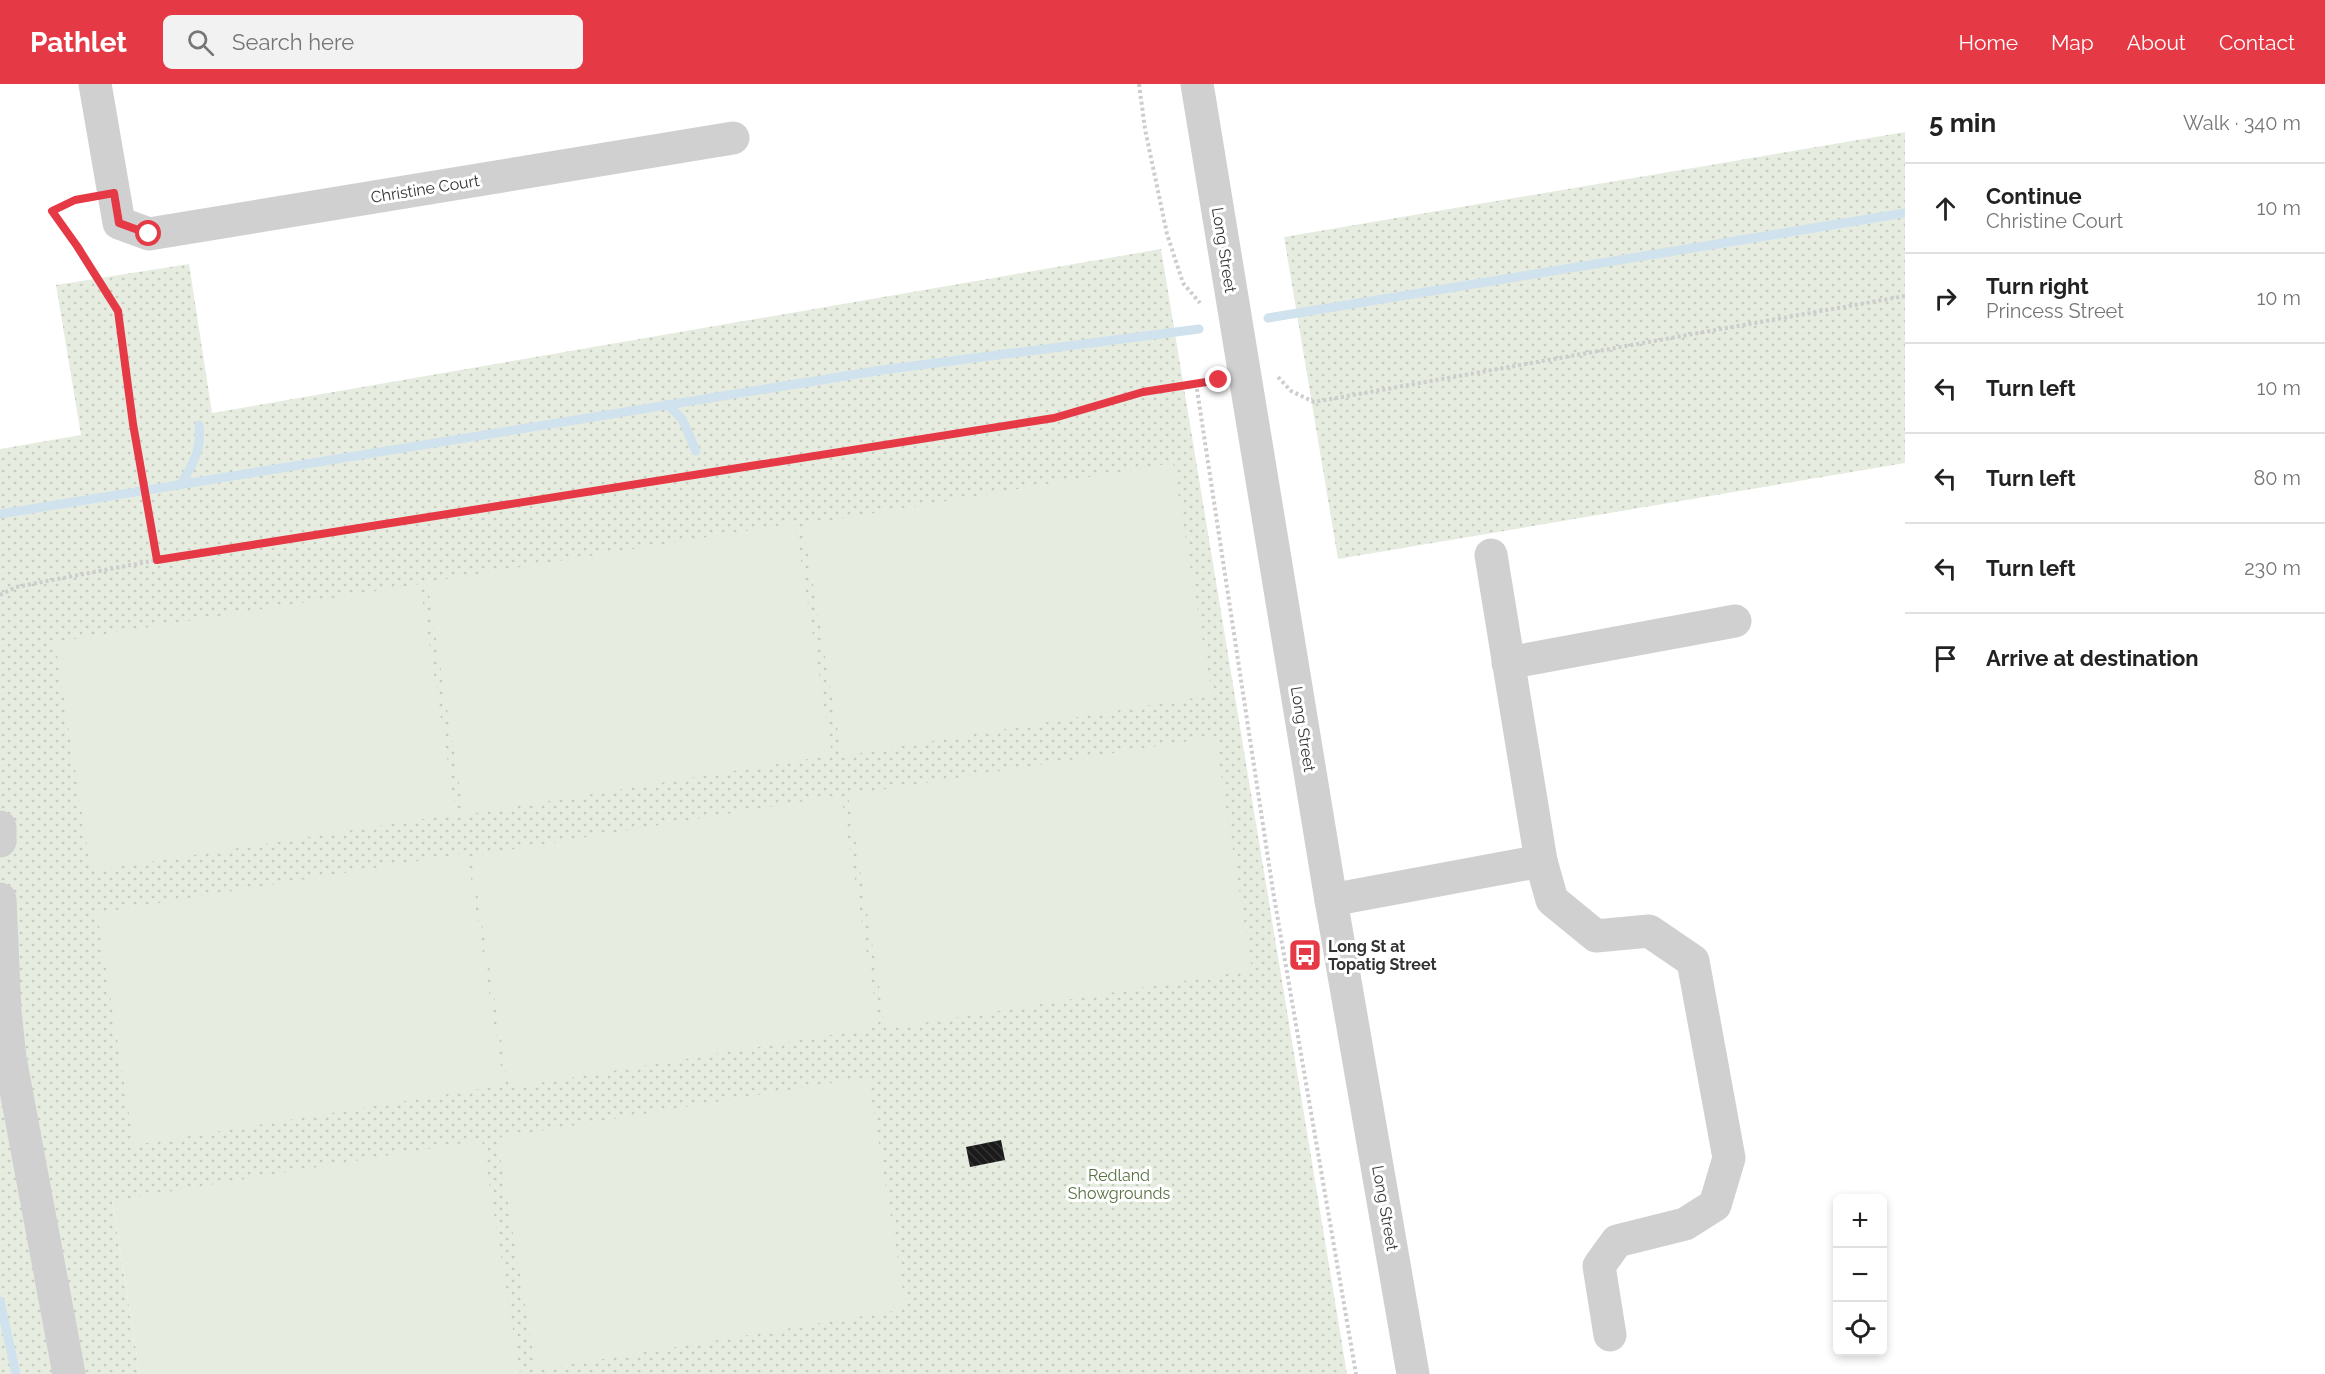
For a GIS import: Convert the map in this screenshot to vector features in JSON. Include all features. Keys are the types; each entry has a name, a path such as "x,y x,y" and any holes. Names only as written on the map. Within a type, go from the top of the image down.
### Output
{"street":[{"path":"95,84 116,208"},
{"name":"Long Street","path":"1197,84 1331,900 1413,1374"},
{"name":"Christine Court","path":"116,208 149,234 733,138"},
{"path":"1491,555 1541,861 1552,900 1596,936 1649,931 1693,961 1729,1158 1715,1205 1685,1224 1617,1241 1599,1266 1610,1335"},
{"path":"1508,663 1735,621"},
{"path":"0,826 0,841"},
{"path":"1331,900 1541,861"},
{"path":"0,899 5,1012 10,1058 69,1374"}],"path":[{"path":"1138,84 1167,234 1183,283 1205,310"},
{"path":"116,208 75,200 52,211 118,311 133,424 157,560"},
{"path":"1271,370 1291,391 1314,402 1905,296"},
{"path":"0,595 16,587 157,560 1054,418 1143,392 1219,380"},
{"path":"1196,383 1273,891 1356,1374"}],"green space":[{"path":"1905,132 1905,463 1338,559 1284,237"},
{"name":"Redland Showgrounds","path":"1161,249 1347,1374 507,1374 520,1372 112,1201 140,1374 0,1374 0,449 81,435 56,285 189,264 212,413"},
{"path":"1173,463 1212,695 842,756 803,525"},
{"path":"795,523 832,755 464,815 427,582"},
{"path":"420,584 456,814 91,871 55,642"},
{"path":"1215,737 1252,970 886,1029 848,795"},
{"path":"841,795 879,1027 509,1088 471,856"},
{"path":"467,853 504,1085 134,1145 97,913"},
{"path":"868,1077 906,1309 536,1370 497,1138"},
{"path":"482,1140 520,1372 507,1374 140,1374 112,1201"}],"building":[{"path":"1001,1140 1005,1160 970,1167 966,1147"}],"waterway":[{"path":"1268,318 1905,213"},
{"path":"0,514 882,370 1199,329"},
{"path":"667,404 682,419 696,451"},
{"path":"181,484 198,449 199,425"},
{"path":"0,1301 16,1374"}],"place":[{"name":"Long St at Topatig Street","path":"1305,955"}],"route":[{"path":"149,234 119,223 114,193 75,200 52,211 118,311 133,424 157,560 1054,418 1143,392 1219,380"}]}
